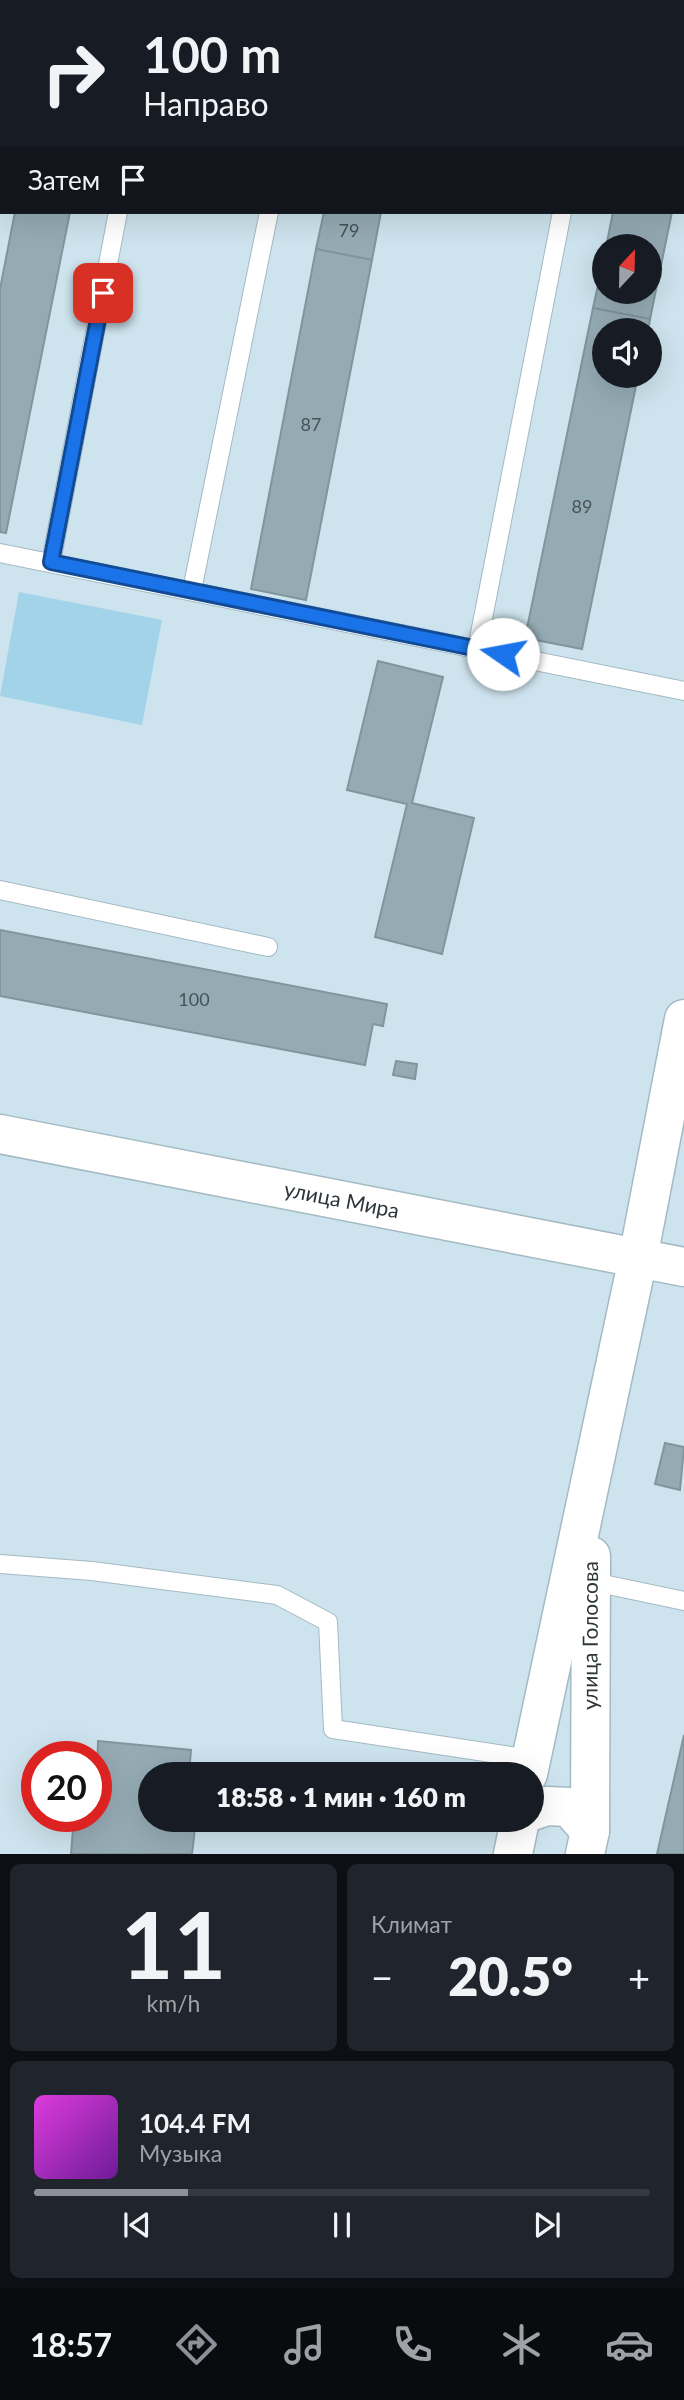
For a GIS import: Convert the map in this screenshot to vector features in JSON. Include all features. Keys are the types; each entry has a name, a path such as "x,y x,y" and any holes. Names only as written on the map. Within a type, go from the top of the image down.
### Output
{"main road":[{"name":"улица Голосова","path":"530,1762 638,1258 684,1018"},
{"name":"улица Мира","path":"0,1134 684,1267"},
{"name":"улица Голосова","path":"588,1842 589,1581 603,1419"},
{"path":"544,1807 569,1807 588,1842"},
{"path":"513,1854 518,1832"}],"lane":[{"path":"51,562 118,214"},
{"path":"192,590 269,214"},
{"path":"477,649 562,214"},
{"path":"0,553 684,691"},
{"path":"0,890 268,947"},
{"path":"0,1564 92,1571 276,1595 328,1622 334,1729 503,1762"},
{"path":"589,1581 684,1601"}],"shaded area":[{"path":"19,592 162,620 142,725 0,696"}],"building":[{"path":"15,214 70,214 6,533 0,532 0,289"},
{"path":"324,214 381,214 372,260 316,249"},
{"path":"613,214 672,214 662,261 662,234 609,234"},
{"path":"316,249 372,260 306,600 251,589"},
{"path":"594,304 653,304 650,318 593,308"},
{"path":"593,308 645,318 592,318 592,388 636,388 582,649 525,638"},
{"path":"378,661 443,677 412,803 474,818 442,954 375,937 407,804 347,790"},
{"path":"0,930 387,1004 383,1026 373,1024 365,1065 0,996"},
{"path":"396,1061 417,1064 415,1079 393,1075"},
{"path":"665,1443 684,1447 680,1490 655,1484"},
{"path":"684,1735 684,1854 657,1854"},
{"path":"112,1742 191,1750 190,1762 138,1762 138,1832 195,1832 192,1854 71,1854 73,1832 112,1832"}],"route":[{"path":"103,293 51,562 503,654"}]}
